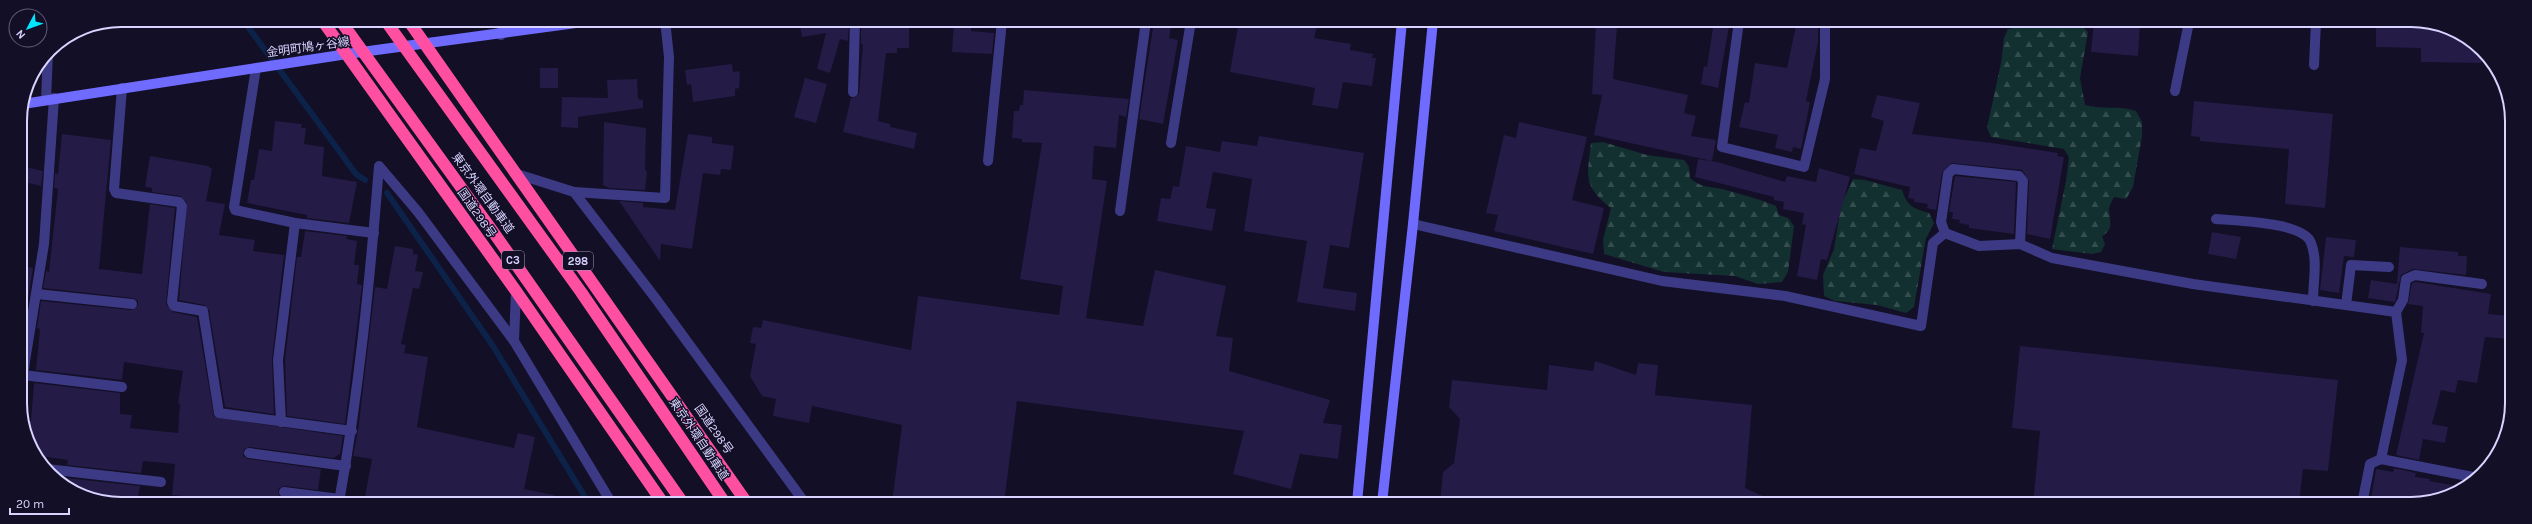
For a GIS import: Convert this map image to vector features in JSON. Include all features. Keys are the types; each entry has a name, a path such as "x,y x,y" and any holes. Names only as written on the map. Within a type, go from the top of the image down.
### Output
{"highway":[{"name":"国道298号","path":"327,27 516,291 660,497"},
{"name":"東京外環自動車道","path":"345,27 494,233 679,497"},
{"name":"東京外環自動車道","path":"390,27 581,292 721,497"},
{"name":"国道298号","path":"413,27 745,497"}],"street":[{"path":"501,35 503,27"},
{"name":"金明町鳩ヶ谷線","path":"29,103 347,54 501,35 553,27"},
{"path":"518,174 574,192 665,198 669,57 666,27"},
{"path":"853,92 855,27"},
{"path":"988,161 1001,27"},
{"path":"1120,211 1145,27"},
{"path":"1171,143 1190,27"},
{"path":"1358,497 1401,27"},
{"path":"1383,497 1413,224 1432,27"},
{"path":"1738,27 1722,147 1804,167 1826,79 1825,27"},
{"path":"2175,91 2188,27"},
{"path":"2314,65 2316,27"},
{"path":"27,342 37,294 44,244 50,99 48,61"},
{"path":"256,68 234,207 235,210 296,223 374,233"},
{"path":"122,88 114,189 116,193 179,202 182,206 172,302 174,306 203,311 220,413 352,431"},
{"path":"341,497 352,431 370,290 379,166 418,212 514,341 608,497"},
{"path":"2020,244 2023,181 2019,176 1953,169 1948,174 1941,222 1945,233 1979,246 2020,244 2052,258 2193,284 2396,312"},
{"path":"574,192 656,299 801,497"},
{"path":"2216,219 2291,227 2304,233 2311,241 2314,255 2313,301"},
{"path":"281,422 278,360 296,223"},
{"path":"1413,224 1662,281 1785,296 1921,326 1933,243 1945,233"},
{"path":"2346,305 2351,265 2389,268"},
{"path":"2381,459 2402,360 2396,312 2403,300 2406,279 2415,275 2482,284"},
{"path":"514,341 516,291"},
{"path":"37,294 132,304"},
{"path":"27,375 122,387"},
{"path":"249,453 346,466"},
{"path":"2363,497 2370,464 2381,459 2470,476"},
{"path":"56,470 161,482"},
{"path":"284,492 319,497"}],"green space":[{"path":"2017,27 2083,27 2088,32 2080,78 2085,105 2130,109 2136,111 2142,122 2142,136 2133,187 2126,199 2114,197 2109,210 2110,228 2102,236 2105,244 2101,252 2092,254 2052,249 2066,181 2069,157 2064,149 1991,137 1987,128 2001,63 2004,38 2008,29"},
{"path":"1603,142 1647,155 1684,160 1689,167 1690,178 1698,184 1722,189 1776,206 1779,215 1788,218 1794,226 1788,272 1782,282 1758,284 1735,276 1664,272 1604,254 1603,240 1611,208 1602,200 1591,186 1588,172 1591,143"},
{"path":"1853,179 1865,180 1902,190 1906,200 1915,208 1929,213 1934,223 1926,238 1914,307 1906,313 1877,305 1835,301 1824,296 1823,275 1834,249 1841,205"}],"building":[{"path":"800,27 849,27 848,41 840,39 830,73 817,69 826,33 802,37"},
{"path":"861,27 909,27 909,48 897,48 897,53 886,53 878,121 890,124 890,127 917,133 914,149 843,132 851,98 856,97 859,93 863,45 861,44"},
{"path":"954,27 971,27 971,31 994,33 992,54 952,52"},
{"path":"1153,27 1171,27 1169,38 1178,40 1163,124 1139,119"},
{"path":"1238,27 1317,27 1314,38 1351,44 1350,50 1373,54 1372,58 1376,58 1372,86 1343,82 1338,109 1312,105 1315,88 1230,72"},
{"path":"1596,27 1617,27 1613,79 1688,95 1684,113 1696,116 1691,136 1716,140 1712,161 1594,135 1602,95 1592,94"},
{"path":"1713,27 1729,27 1718,88 1701,84 1704,66 1707,67"},
{"path":"1796,27 1818,27 1818,42 1806,101 1810,102 1801,149 1793,147 1792,152 1775,148 1778,135 1739,127 1745,102 1749,103 1755,63 1787,68"},
{"path":"2094,27 2140,27 2138,56 2091,52"},
{"path":"2376,27 2423,28 2441,32 2468,46 2481,58 2481,63 2421,62 2421,48 2376,47"},
{"path":"732,64 733,72 740,71 739,88 735,89 735,96 693,102 691,84 687,85 685,70"},
{"path":"540,68 558,68 558,88 540,88"},
{"path":"805,78 827,84 816,123 794,117"},
{"path":"637,79 638,99 643,100 643,108 578,117 578,128 561,127 562,97 608,98 607,80"},
{"path":"1024,90 1129,99 1126,117 1119,115 1116,148 1094,146 1092,179 1107,181 1086,318 1143,326 1155,270 1226,286 1216,336 1233,338 1229,371 1330,400 1323,423 1342,425 1338,459 1300,454 1291,489 1233,474 1244,431 1017,401 1005,497 893,497 902,425 812,406 809,423 773,416 776,399 762,396 750,376 756,344 750,343 753,327 761,328 763,320 911,350 918,296 1059,315 1063,286 1020,279 1042,143 1022,142 1022,139 1012,138 1014,111 1019,111 1020,105 1023,105"},
{"path":"1877,95 1920,103 1912,134 1992,143 2058,153 2057,156 2064,157 2050,239 2027,234 2029,181 2022,170 1951,163 1942,173 1936,210 1927,208 1928,204 1914,202 1914,199 1908,198 1910,187 1854,174 1860,148 1876,151 1884,121 1871,117"},
{"path":"2194,101 2333,114 2325,208 2285,204 2289,149 2200,141 2200,137 2191,136"},
{"path":"275,121 302,124 301,128 306,128 304,144 324,147 322,176 357,182 349,223 307,218 307,215 247,203 251,180 254,180 259,149 272,151"},
{"path":"604,122 646,128 645,170 647,171 645,190 609,188 603,185"},
{"path":"1519,122 1587,137 1572,200 1604,208 1593,254 1494,231 1498,215 1486,213 1504,135 1516,138"},
{"path":"62,134 111,140 99,269 142,274 150,204 175,208 166,304 173,312 197,317 214,417 343,436 340,454 333,458 250,447 244,449 243,456 248,459 321,469 318,490 285,486 279,488 278,492 280,497 194,497 172,495 175,464 143,461 141,473 67,465 68,460 44,457 34,439 29,421 31,421 34,383 120,393 120,414 132,415 130,428 178,433 180,404 178,403 183,371 124,362 122,380 36,370 40,329 37,328 41,301 131,310 138,305 138,301 133,298 43,288 46,271 49,272 58,189 54,188 55,173 58,174"},
{"path":"688,134 712,137 712,143 734,146 731,170 721,169 720,175 703,173 692,249 661,244 660,261 619,201 643,203 643,207 675,210"},
{"path":"1259,136 1364,153 1349,248 1330,245 1323,288 1357,293 1355,311 1297,302 1307,241 1244,231 1252,179 1213,172 1206,208 1216,209 1212,231 1157,221 1161,198 1170,199 1173,186 1179,187 1186,146 1220,152 1222,141 1257,146"},
{"path":"150,156 208,166 212,169 206,201 225,204 219,235 255,240 253,251 284,255 272,359 274,414 225,407 209,310 204,305 179,300 187,203 180,196 152,192 152,188 145,187"},
{"path":"1698,159 1717,162 1785,182 1787,176 1816,182 1819,168 1850,177 1827,260 1821,259 1817,280 1797,276 1806,225 1802,224 1804,213 1783,209 1784,202 1774,200 1774,197 1695,177"},
{"path":"27,168 43,171 41,186 27,182"},
{"path":"1955,176 2016,182 2014,234 1969,228 1969,225 1959,223 1960,220 1952,219 1953,212 1949,212"},
{"path":"305,231 347,236 346,239 357,241 354,265 359,265 357,284 362,285 345,424 287,416 285,360 297,257 301,257"},
{"path":"2212,232 2241,237 2236,259 2208,254"},
{"path":"2326,237 2356,240 2354,257 2344,256 2339,293 2320,290"},
{"path":"395,246 413,249 413,254 418,255 415,271 423,272 419,289 413,288 401,344 406,345 404,353 428,357 417,427 514,448 518,433 535,437 524,489 554,495 554,497 365,497 372,459 353,456 358,431 375,287 387,289"},
{"path":"2400,247 2458,252 2458,256 2467,256 2466,275 2413,269 2401,275 2395,302 2368,298 2371,280 2397,284"},
{"path":"27,267 33,268 27,306"},
{"path":"2416,282 2491,294 2488,314 2505,316 2505,339 2485,337 2477,383 2458,380 2455,393 2441,390 2432,424 2448,427 2445,443 2423,439 2419,460 2396,455 2424,333 2421,333 2423,306 2408,304 2412,283"},
{"path":"2020,346 2338,380 2328,471 2303,469 2300,497 2034,497 2040,431 2012,428"},
{"path":"1595,361 1636,375 1638,363 1658,365 1655,395 1752,405 1745,488 1765,497 1441,497 1443,472 1454,463 1460,419 1449,407 1452,380 1547,390 1549,365 1593,371"},
{"path":"2394,468 2416,473 2415,477 2430,479 2429,481 2455,486 2435,494 2417,497 2371,497 2376,469 2393,472"},
{"path":"66,479 140,486 138,497 109,496 85,490"}],"waterway":[{"path":"248,27 356,174 365,180"},
{"path":"387,193 493,346 585,497"}]}
